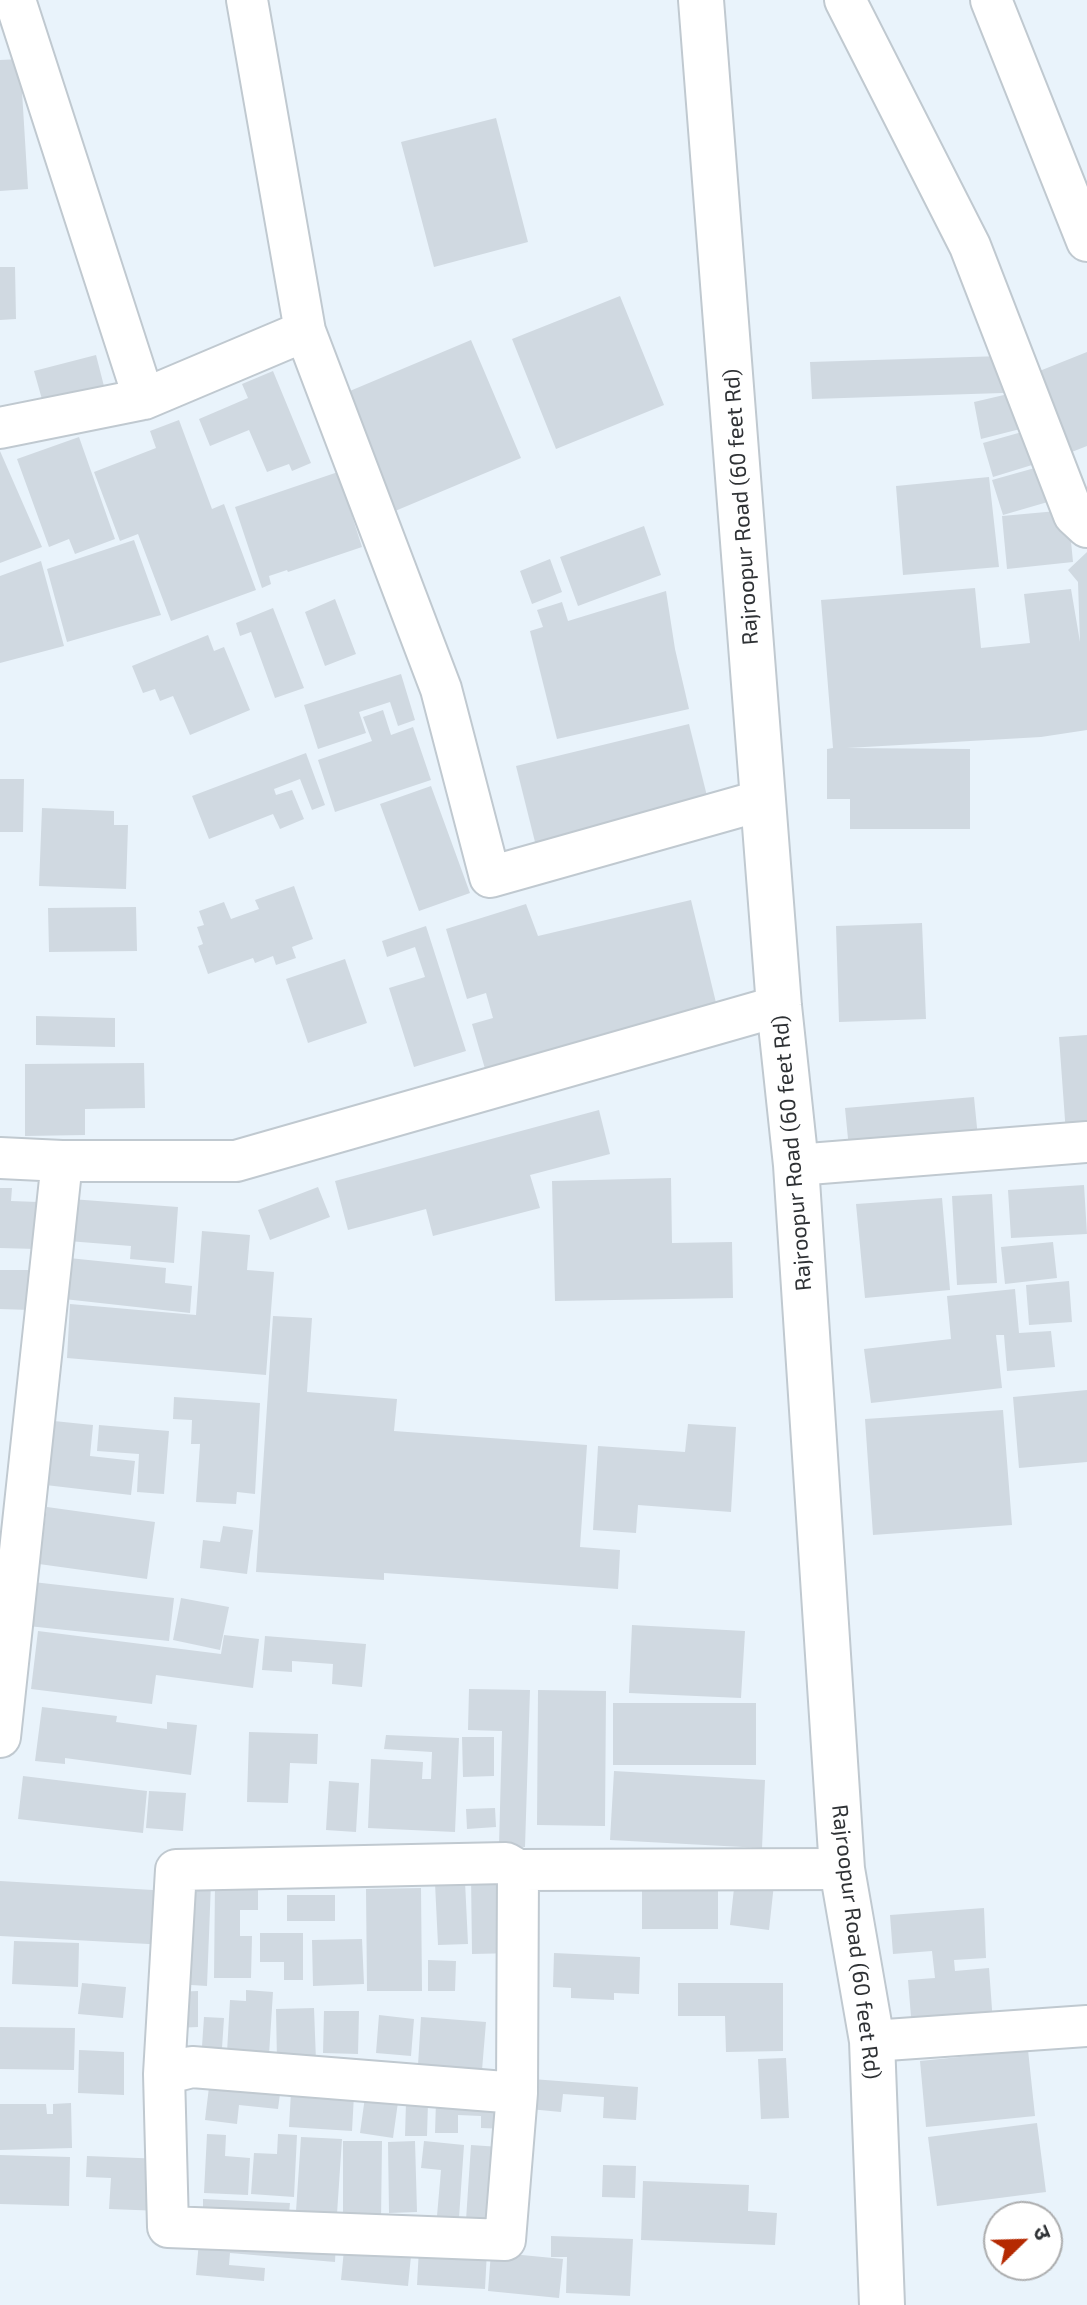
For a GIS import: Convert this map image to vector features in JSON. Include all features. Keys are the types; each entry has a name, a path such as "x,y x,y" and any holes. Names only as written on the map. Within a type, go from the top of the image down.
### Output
{"main road":[{"name":"Rajroopur Road (60 feet Rd)","path":"701,0 779,1006 796,1165 842,1869 872,2041 882,2305"}],"street":[{"path":"15,0 144,399"},
{"path":"247,0 305,331 441,689 490,877 763,800"},
{"path":"845,0 970,246 1074,515 1087,527"},
{"path":"991,0 1084,224"},
{"path":"0,428 144,399 305,331"},
{"path":"0,1158 236,1161 779,1006"},
{"path":"796,1165 1087,1142"},
{"path":"0,1737 62,1161"},
{"path":"518,1870 517,2093 505,2240 168,2227 164,2074 176,1870 506,1863 518,1870 842,1869"},
{"path":"872,2041 1087,2026"},
{"path":"164,2074 192,2067 517,2093"}],"building":[{"path":"20,59 28,189 0,191 0,60"},
{"path":"496,118 528,242 434,267 401,142"},
{"path":"0,267 15,267 16,319 0,320"},
{"path":"620,296 664,405 556,449 512,339"},
{"path":"471,340 521,458 388,514 338,396"},
{"path":"1087,352 1087,446 1059,457 1027,376"},
{"path":"96,355 106,394 45,410 34,371"},
{"path":"1002,356 1003,393 812,399 810,362"},
{"path":"273,371 311,463 292,471 289,464 267,472 249,430 210,446 199,419 248,398 242,384"},
{"path":"1021,391 1032,426 981,439 974,402"},
{"path":"179,420 212,509 224,504 256,590 171,621 138,534 120,541 94,472 156,448 150,431"},
{"path":"1036,428 1045,461 993,477 983,443"},
{"path":"79,437 115,539 75,554 69,539 49,547 17,459"},
{"path":"0,451 42,547 0,563"},
{"path":"1049,464 1058,499 1003,515 992,480"},
{"path":"338,472 362,547 269,576 271,584 262,588 235,507"},
{"path":"989,477 999,567 903,575 896,486"},
{"path":"1068,510 1073,562 1007,569 1002,516"},
{"path":"644,526 661,575 578,606 560,557"},
{"path":"134,540 161,615 67,642 47,569"},
{"path":"1087,552 1087,730 1041,737 847,748 970,749 970,829 850,829 850,799 827,799 827,749 833,748 821,600 975,588 981,648 1030,643 1024,594 1071,589 1080,642 1078,582 1068,570"},
{"path":"550,559 562,592 532,604 520,571"},
{"path":"41,561 64,646 0,663 0,576"},
{"path":"666,591 689,709 557,739 530,631 543,627 537,610 562,602 568,621"},
{"path":"335,599 356,654 325,666 305,612"},
{"path":"273,608 304,688 275,698 251,632 240,636 236,623"},
{"path":"208,635 214,651 224,647 250,710 190,735 173,696 160,701 155,689 143,693 132,666"},
{"path":"401,674 415,720 398,726 390,702 359,712 366,733 318,749 304,705"},
{"path":"383,710 391,735 413,727 431,780 335,812 318,760 372,741 363,717"},
{"path":"689,724 711,812 538,854 516,766"},
{"path":"306,753 325,805 312,810 300,779 274,789 276,795 292,790 304,819 280,829 273,814 209,839 192,796"},
{"path":"0,779 24,779 23,832 0,832"},
{"path":"431,786 470,893 419,911 380,804"},
{"path":"42,808 114,811 114,825 128,825 126,889 39,886"},
{"path":"294,886 313,939 292,947 296,958 276,965 273,956 255,963 253,958 208,974 198,946 203,944 197,927 204,925 199,911 224,902 231,919 259,909 255,900"},
{"path":"691,900 720,1019 490,1086 472,1024 493,1018 486,993 467,999 446,929 526,904 538,936"},
{"path":"136,907 137,951 49,952 48,908"},
{"path":"922,923 926,1019 839,1022 836,926"},
{"path":"426,926 466,1051 414,1067 389,988 425,977 415,947 387,957 382,941"},
{"path":"345,959 367,1023 308,1043 286,979"},
{"path":"36,1016 115,1018 115,1047 36,1045"},
{"path":"1087,1035 1087,1132 1066,1134 1059,1037"},
{"path":"144,1063 145,1108 85,1109 85,1135 25,1136 25,1064"},
{"path":"974,1097 978,1138 849,1149 845,1108"},
{"path":"599,1110 610,1154 530,1175 540,1208 433,1236 426,1209 348,1230 335,1181"},
{"path":"671,1178 672,1243 732,1242 733,1298 555,1301 552,1181"},
{"path":"1084,1185 1087,1234 1011,1238 1008,1190"},
{"path":"318,1187 330,1217 270,1240 258,1210"},
{"path":"0,1188 12,1188 11,1201 38,1202 37,1249 0,1248"},
{"path":"992,1194 997,1283 957,1285 952,1196"},
{"path":"942,1198 950,1290 865,1298 856,1204"},
{"path":"71,1199 178,1207 174,1263 130,1259 131,1246 68,1241"},
{"path":"202,1231 250,1235 247,1270 274,1272 266,1375 67,1358 70,1304 196,1315"},
{"path":"1053,1242 1057,1278 1005,1284 1001,1247"},
{"path":"69,1258 166,1268 165,1283 192,1286 190,1313 64,1299"},
{"path":"0,1270 32,1270 31,1310 0,1309"},
{"path":"1069,1281 1072,1322 1029,1325 1026,1285"},
{"path":"1015,1289 1019,1333 1051,1331 1055,1367 1007,1371 1004,1335 996,1335 1002,1388 871,1403 864,1349 951,1339 947,1296"},
{"path":"273,1316 312,1318 307,1392 397,1399 394,1431 587,1445 580,1547 620,1550 618,1589 384,1573 384,1580 256,1572"},
{"path":"1087,1390 1087,1462 1019,1468 1013,1397"},
{"path":"174,1397 260,1403 255,1494 237,1492 236,1504 196,1502 200,1444 191,1444 192,1420 173,1419"},
{"path":"1003,1410 1012,1525 873,1535 865,1419"},
{"path":"44,1420 93,1425 90,1456 135,1461 131,1495 37,1484"},
{"path":"688,1424 736,1427 731,1512 638,1505 636,1533 593,1530 598,1446 685,1452"},
{"path":"99,1425 169,1431 164,1494 137,1492 139,1454 97,1451"},
{"path":"47,1507 155,1522 147,1579 39,1564"},
{"path":"223,1526 253,1530 247,1574 200,1568 203,1540 220,1542"},
{"path":"33,1582 174,1598 169,1641 28,1626"},
{"path":"181,1598 229,1607 220,1650 173,1640"},
{"path":"632,1625 745,1631 741,1698 629,1693"},
{"path":"38,1631 221,1654 224,1635 259,1639 253,1688 156,1675 152,1704 31,1689"},
{"path":"265,1636 366,1644 362,1687 332,1684 333,1664 292,1661 292,1672 262,1670"},
{"path":"469,1689 530,1690 525,1847 499,1846 502,1731 468,1730"},
{"path":"538,1690 606,1691 605,1826 537,1825"},
{"path":"613,1703 756,1703 756,1765 613,1765"},
{"path":"42,1707 117,1716 116,1722 167,1729 167,1722 197,1725 191,1775 65,1758 65,1764 35,1761"},
{"path":"249,1732 318,1734 317,1764 290,1763 288,1803 247,1802"},
{"path":"386,1735 459,1738 455,1832 368,1828 371,1759 423,1762 422,1779 431,1779 432,1752 384,1749"},
{"path":"462,1737 494,1737 494,1776 463,1777"},
{"path":"614,1771 765,1780 762,1848 610,1840"},
{"path":"23,1776 147,1791 143,1833 18,1819"},
{"path":"329,1781 359,1783 356,1832 326,1830"},
{"path":"149,1791 186,1793 183,1831 146,1828"},
{"path":"495,1808 496,1827 467,1829 466,1809"},
{"path":"642,1873 718,1873 718,1929 642,1929"},
{"path":"515,1874 517,1953 472,1954 471,1875"},
{"path":"735,1879 774,1884 769,1930 730,1925"},
{"path":"0,1881 170,1891 167,1945 0,1936"},
{"path":"179,1881 211,1883 207,1986 176,1984"},
{"path":"465,1881 468,1944 438,1945 435,1883"},
{"path":"215,1883 258,1883 258,1910 240,1910 240,1936 252,1936 251,1978 214,1978"},
{"path":"421,1888 422,1991 367,1991 366,1889"},
{"path":"287,1895 335,1895 335,1921 287,1921"},
{"path":"984,1908 986,1958 954,1960 955,1971 989,1968 993,2023 912,2029 908,1980 935,1978 932,1951 893,1954 890,1915"},
{"path":"260,1933 303,1933 303,1980 284,1980 284,1962 260,1962"},
{"path":"362,1939 364,1984 313,1986 312,1940"},
{"path":"14,1941 79,1943 78,1987 12,1984"},
{"path":"554,1953 640,1957 639,1994 614,1993 614,2000 571,1998 571,1988 553,1987"},
{"path":"428,1960 456,1961 455,1991 428,1991"},
{"path":"82,1983 126,1987 123,2018 78,2014"},
{"path":"678,1983 783,1983 783,2051 726,2052 725,2016 678,2016"},
{"path":"246,1990 273,1992 269,2055 227,2052 230,2000 246,2001"},
{"path":"198,1991 198,2027 175,2028 174,1992"},
{"path":"314,2008 316,2061 277,2062 276,2009"},
{"path":"324,2011 359,2011 358,2054 323,2053"},
{"path":"379,2015 414,2019 411,2056 376,2053"},
{"path":"204,2017 224,2018 221,2063 201,2061"},
{"path":"421,2017 486,2022 482,2070 418,2065"},
{"path":"0,2027 75,2028 74,2070 0,2069"},
{"path":"79,2050 124,2052 124,2095 78,2093"},
{"path":"1028,2050 1035,2116 926,2127 920,2061"},
{"path":"786,2058 789,2118 761,2119 758,2059"},
{"path":"532,2079 638,2087 636,2120 603,2118 604,2097 563,2094 561,2112 529,2109"},
{"path":"209,2087 280,2094 278,2109 239,2105 237,2124 205,2120"},
{"path":"291,2092 354,2095 352,2131 289,2127"},
{"path":"365,2097 398,2102 393,2138 360,2133"},
{"path":"436,2101 508,2102 507,2129 481,2128 481,2116 458,2115 458,2133 435,2133"},
{"path":"406,2102 428,2102 427,2136 405,2136"},
{"path":"71,2103 72,2148 0,2150 0,2104 46,2104 47,2114 53,2114 53,2104"},
{"path":"1037,2123 1046,2192 937,2206 928,2137"},
{"path":"207,2134 226,2135 225,2156 250,2158 248,2195 204,2193"},
{"path":"278,2134 297,2135 294,2197 251,2194 254,2153 277,2154"},
{"path":"301,2137 342,2139 336,2229 295,2226"},
{"path":"343,2141 382,2141 381,2222 343,2222"},
{"path":"415,2141 417,2212 389,2213 388,2142"},
{"path":"424,2141 464,2145 459,2218 437,2216 441,2170 421,2168"},
{"path":"471,2145 500,2147 496,2221 466,2220"},
{"path":"0,2155 70,2157 69,2206 0,2204"},
{"path":"87,2156 164,2159 162,2211 109,2209 111,2178 86,2177"},
{"path":"603,2165 636,2166 635,2198 602,2197"},
{"path":"643,2181 749,2185 748,2211 777,2213 775,2245 641,2240"},
{"path":"203,2199 290,2203 288,2223 203,2219"},
{"path":"200,2230 336,2242 335,2262 230,2253 229,2265 265,2268 264,2281 196,2275"},
{"path":"551,2236 633,2239 630,2296 566,2293 567,2257 551,2257"},
{"path":"345,2240 412,2246 408,2286 341,2280"},
{"path":"419,2248 487,2251 485,2289 417,2285"},
{"path":"491,2252 563,2259 559,2298 488,2291"}]}
